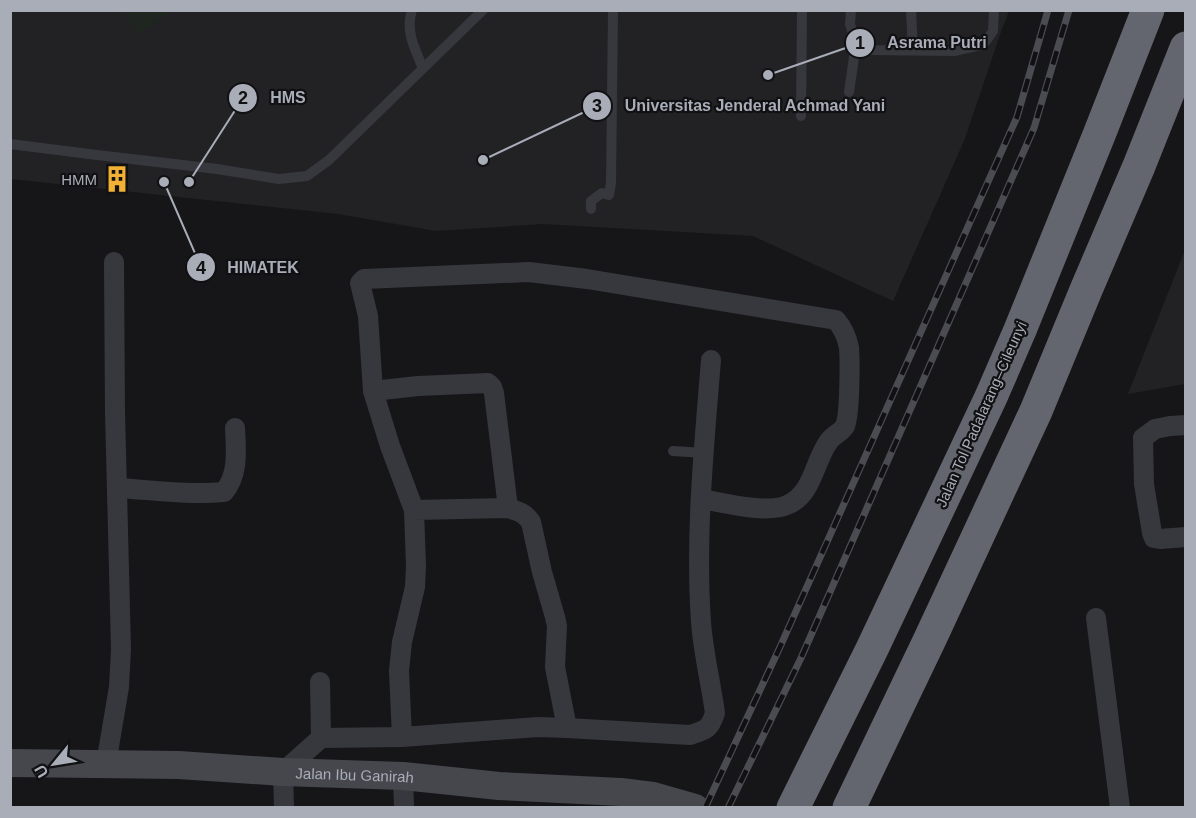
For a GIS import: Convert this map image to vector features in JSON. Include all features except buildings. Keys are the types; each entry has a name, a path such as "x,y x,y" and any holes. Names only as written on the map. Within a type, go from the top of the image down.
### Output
{"highway":[{"name":"Jalan Tol Padalarang–Cileunyi","path":"793,807 872,649 991,397 1148,10"},
{"path":"849,807 1036,411 1139,166 1185,48"}],"main road":[{"name":"Jalan Ibu Ganirah","path":"10,763 179,765 283,772 403,776 499,786 621,792 653,796 695,807"}],"street":[{"path":"106,764 119,687 121,649 114,262"},
{"path":"402,737 399,670 402,642 415,586 414,510 390,446 373,391 368,316 360,283 364,279 529,272 587,279 836,320 842,326 849,347 849,398 846,424 829,441 805,491 798,499 774,509 702,499"},
{"path":"284,807 283,772 321,738 402,737 538,727 690,735 704,731 711,724 716,713 701,625 698,564 711,360"},
{"path":"373,391 418,386 488,383 494,393 508,508"},
{"path":"1185,425 1155,429 1143,438 1144,484 1154,538 1185,537"},
{"path":"117,488 200,494 224,492 231,484 237,458 235,428"},
{"path":"414,510 508,508 526,515 531,522 557,626 555,667 567,728"},
{"path":"1096,618 1120,807"},
{"path":"320,682 321,738"},
{"path":"403,776 404,807"}],"lane":[{"path":"412,10 408,21 412,44 423,68"},
{"path":"10,144 217,169 279,179 307,176 329,160 483,10"},
{"path":"591,208 591,201 602,194 609,195 610,189 613,10"},
{"path":"801,116 802,10"},
{"path":"849,92 856,43 850,24 851,10"},
{"path":"911,10 913,50"},
{"path":"856,43 870,50 954,51 981,45 987,41 993,31 994,10"},
{"path":"673,451 704,453"}],"shaded area":[{"path":"11,11 1009,11 964,141 893,301 753,236 543,224 436,231 338,214 11,179"},
{"path":"123,11 173,11 138,34"},
{"path":"1185,250 1185,384 1128,394"}],"railway":[{"path":"705,808 780,647 1017,117 1048,10"},
{"path":"728,808 801,658 1034,128 1069,10"}],"place":[{"name":"Asrama Putri","path":"768,75"},
{"name":"Universitas Jenderal Achmad Yani","path":"483,160"},
{"name":"HMM","path":"117,179"},
{"name":"HIMATEK","path":"164,182"},
{"name":"HMS","path":"189,182"}]}
